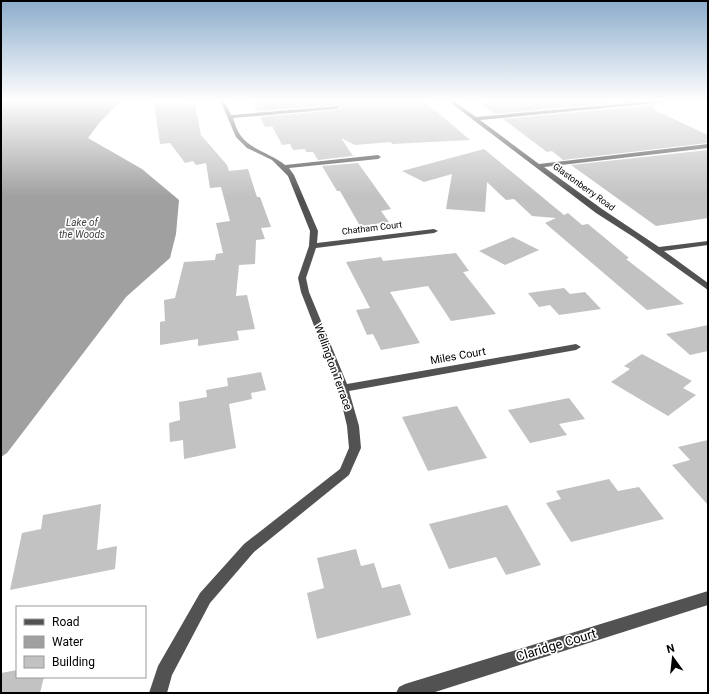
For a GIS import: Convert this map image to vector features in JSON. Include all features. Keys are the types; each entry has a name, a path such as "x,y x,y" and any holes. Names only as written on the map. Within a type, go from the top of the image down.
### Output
{"street":[{"name":"Wellington Terrace","path":"158,693 164,672 206,598 249,548 284,518 325,489 345,472 355,448 353,426 343,388 305,292 302,278 312,246 314,231 291,175 274,159 249,147 236,132"},
{"name":"Glastonberry Road","path":"493,132 599,211 658,250 708,287"},
{"path":"537,166 708,146"},
{"path":"284,167 378,156"},
{"name":"Chatham Court","path":"312,246 434,231"},
{"path":"658,250 708,243"},
{"name":"Miles Court","path":"343,388 576,347"},
{"name":"Claridge Court","path":"405,693 708,598"}],"water":[{"name":"Lake of the Woods","path":"1,132 92,132 88,138 142,169 179,200 176,234 170,258 126,297 7,453 1,457"}],"building":[{"path":"158,132 200,132 201,135 227,165 229,171 248,169 257,197 260,197 271,227 261,228 265,239 256,240 255,264 239,265 236,296 247,295 255,329 237,331 239,340 198,346 198,339 160,345 160,322 165,321 164,300 175,298 184,262 215,260 216,254 223,253 216,223 230,221 221,187 210,188 206,163 196,165 193,161 185,163 170,143 160,144"},
{"path":"275,132 461,132 470,140 392,144 391,142 355,145 341,138 353,156 318,160 313,152 306,152 305,149 293,150 290,144 282,145"},
{"path":"521,132 702,132 708,135 708,143 563,160 552,151 547,152"},
{"path":"484,149 564,215 568,213 582,225 588,224 629,258 626,259 684,304 647,310 545,223 556,218 532,216 514,199 506,200 487,182 485,212 446,209 452,174 424,182 402,171"},
{"path":"708,150 708,218 656,226 571,165"},
{"path":"358,163 391,209 381,211 389,222 360,226 340,191 337,191 322,166"},
{"path":"513,237 539,250 505,265 479,251"},
{"path":"456,253 469,271 463,272 496,314 451,321 428,286 390,292 420,343 381,350 373,334 367,335 356,310 370,308 346,262 381,257 383,261"},
{"path":"564,288 570,294 585,292 601,309 559,315 550,305 539,307 528,293"},
{"path":"708,325 708,351 690,355 666,334"},
{"path":"642,354 692,381 683,388 696,395 668,416 611,382 630,369 624,366"},
{"path":"261,372 266,390 251,393 252,399 229,404 236,448 184,459 183,440 170,442 169,423 180,420 179,402 207,397 206,390 228,386 227,378"},
{"path":"569,398 585,419 559,424 567,435 530,443 508,410"},
{"path":"457,406 487,458 428,471 402,417"},
{"path":"708,440 708,505 672,465 690,460 678,447"},
{"path":"609,479 618,491 639,487 664,519 571,542 546,503 561,499 556,491"},
{"path":"101,504 97,550 117,546 115,569 10,590 22,533 41,529 43,515"},
{"path":"507,505 541,565 506,575 496,557 449,569 429,524"},
{"path":"356,549 361,566 374,563 382,588 400,584 411,615 317,639 307,593 324,588 317,558"},
{"path":"16,670 16,678 44,678 40,693 1,693 1,673"}]}
